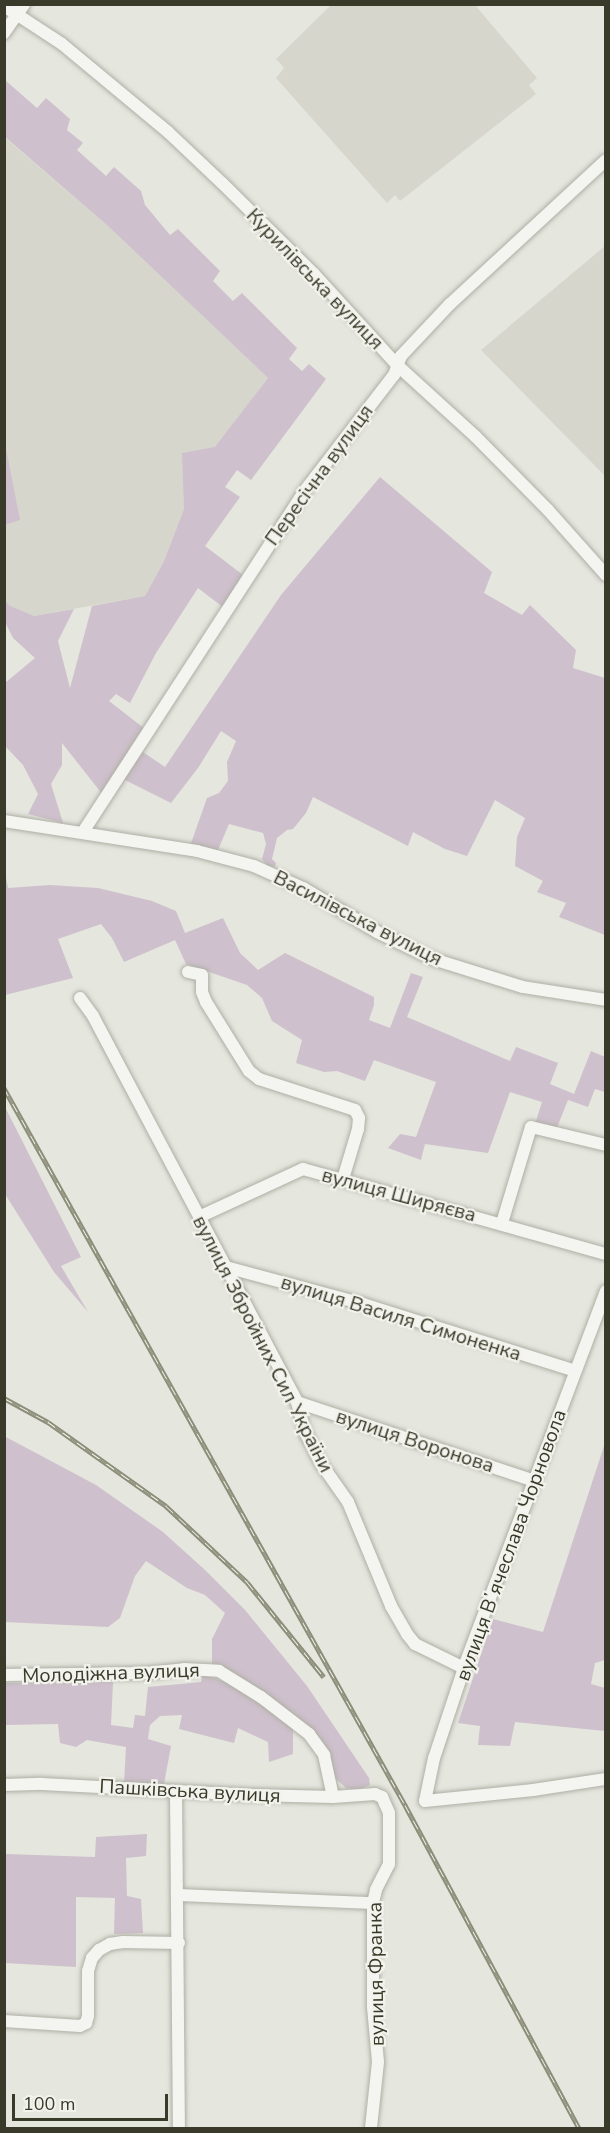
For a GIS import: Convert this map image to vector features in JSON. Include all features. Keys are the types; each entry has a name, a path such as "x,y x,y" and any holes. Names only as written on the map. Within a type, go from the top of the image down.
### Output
{"street":[{"name":"Курилівська вулиця","path":"4,6 20,9 168,132 314,274 397,365 475,436 548,510 606,575"},
{"path":"4,33 20,9"},
{"name":"Пересічна вулиця","path":"83,832 303,493 394,375 401,356 450,304 606,160"},
{"name":"Василівська вулиця","path":"4,821 197,850 254,866 303,888 377,932 433,959 523,987 606,1000"},
{"path":"188,972 202,975 202,992 206,1002 249,1071 259,1079 354,1110 359,1118 358,1129 344,1179"},
{"name":"вулиця Збройних Сил України","path":"80,998 93,1016 297,1402 304,1432 322,1465 348,1502 391,1606 407,1634 416,1644 464,1668"},
{"name":"вулиця Ширяєва","path":"502,1224 531,1128 606,1145"},
{"name":"вулиця Ширяєва","path":"199,1217 303,1169 606,1254"},
{"name":"вулиця Василя Симоненка","path":"226,1267 363,1304 575,1371"},
{"name":"вулиця Вʼячеслава Чорновола","path":"606,1291 464,1668 434,1758 424,1801 533,1790 606,1779"},
{"name":"вулиця Воронова","path":"297,1402 534,1481"},
{"name":"Молодіжна вулиця","path":"4,1675 147,1673 184,1668 219,1671 261,1697 309,1734 324,1755 333,1797"},
{"name":"Пашківська вулиця","path":"4,1785 42,1784 176,1792 333,1797 375,1794"},
{"path":"176,1792 179,1895 179,2128"},
{"name":"вулиця Франка","path":"371,2128 378,2062 373,2007 373,1903 376,1890 389,1863 390,1854 389,1813 382,1797 375,1794"},
{"path":"179,1895 373,1903"},
{"path":"4,2020 71,2027 86,2022 88,1971 92,1958 110,1944 123,1942 179,1944"}],"shaded area":[{"path":"331,5 475,5 537,78 529,85 536,94 400,201 395,195 387,203 276,78 284,68 276,59"},
{"path":"5,80 37,108 46,98 70,119 67,130 83,143 77,150 106,176 114,167 141,191 145,205 170,235 178,229 220,271 213,281 233,301 242,293 297,348 289,359 302,371 309,364 326,379 251,480 237,470 225,487 240,497 205,546 247,578 228,611 198,588 156,653 130,703 116,694 109,701 145,729 103,795 62,743 62,765 51,784 63,823 28,814 38,794 23,765 5,746 5,683 35,658 13,638 5,622 4,600 10,606 34,616 74,609 58,641 70,688 92,606 145,596 164,561 184,509 182,453 215,447 268,378 108,226 5,137"},
{"path":"4,137 108,226 268,378 215,448 183,453 184,509 164,561 145,596 34,616 4,610"},
{"path":"605,246 605,476 481,350"},
{"path":"5,444 20,520 4,525"},
{"path":"380,477 492,572 484,593 522,615 530,605 576,650 573,668 605,678 605,935 559,917 566,903 537,892 543,881 515,866 517,837 525,818 495,800 467,856 445,849 413,832 408,846 313,797 306,813 293,829 287,830 277,838 272,859 276,863 275,867 268,866 262,859 266,844 263,833 229,824 218,850 190,846 207,798 219,793 228,781 227,762 236,741 221,731 198,768 171,803 123,779 143,752 165,767 281,595"},
{"path":"4,868 8,888 50,885 98,888 152,901 176,911 185,933 223,918 240,953 258,970 285,953 374,997 369,1020 390,1028 411,973 423,977 407,1017 510,1061 516,1047 558,1063 550,1084 574,1094 591,1051 605,1057 605,1092 595,1089 588,1107 568,1100 556,1130 535,1124 542,1102 510,1092 488,1153 425,1144 421,1160 388,1148 400,1134 416,1137 436,1082 374,1060 365,1081 337,1071 324,1072 296,1063 302,1040 272,1021 262,998 247,985 186,964 175,940 124,962 112,938 101,924 58,939 73,978 5,995"},
{"path":"5,1107 81,1257 61,1266 88,1312 54,1272 5,1194"},
{"path":"4,1436 96,1485 163,1532 205,1570 245,1610 307,1686 369,1778 370,1785 358,1790 346,1788 336,1779 325,1748 289,1712 247,1681 212,1664 212,1639 225,1613 205,1595 187,1588 146,1561 135,1576 120,1618 108,1627 5,1622"},
{"path":"605,1443 605,1660 595,1663 591,1684 605,1688 605,1731 515,1722 510,1746 478,1745 480,1726 458,1723 493,1619 543,1632"},
{"path":"203,1676 212,1677 237,1687 293,1727 293,1754 269,1762 268,1742 238,1728 234,1743 179,1729 182,1715 160,1716 150,1725 148,1739 171,1746 164,1784 124,1784 126,1747 87,1740 76,1747 60,1743 58,1724 5,1725 5,1683 113,1682 111,1725 133,1728 135,1715 145,1716 148,1687 201,1682"},
{"path":"147,1834 146,1856 126,1858 127,1896 141,1899 143,1933 114,1934 115,1898 76,1897 76,1967 5,1963 5,1854 95,1857 96,1837"}],"railway":[{"path":"4,1088 405,1805 579,2128"},
{"path":"4,1398 48,1422 166,1506 247,1582 324,1677"}]}
